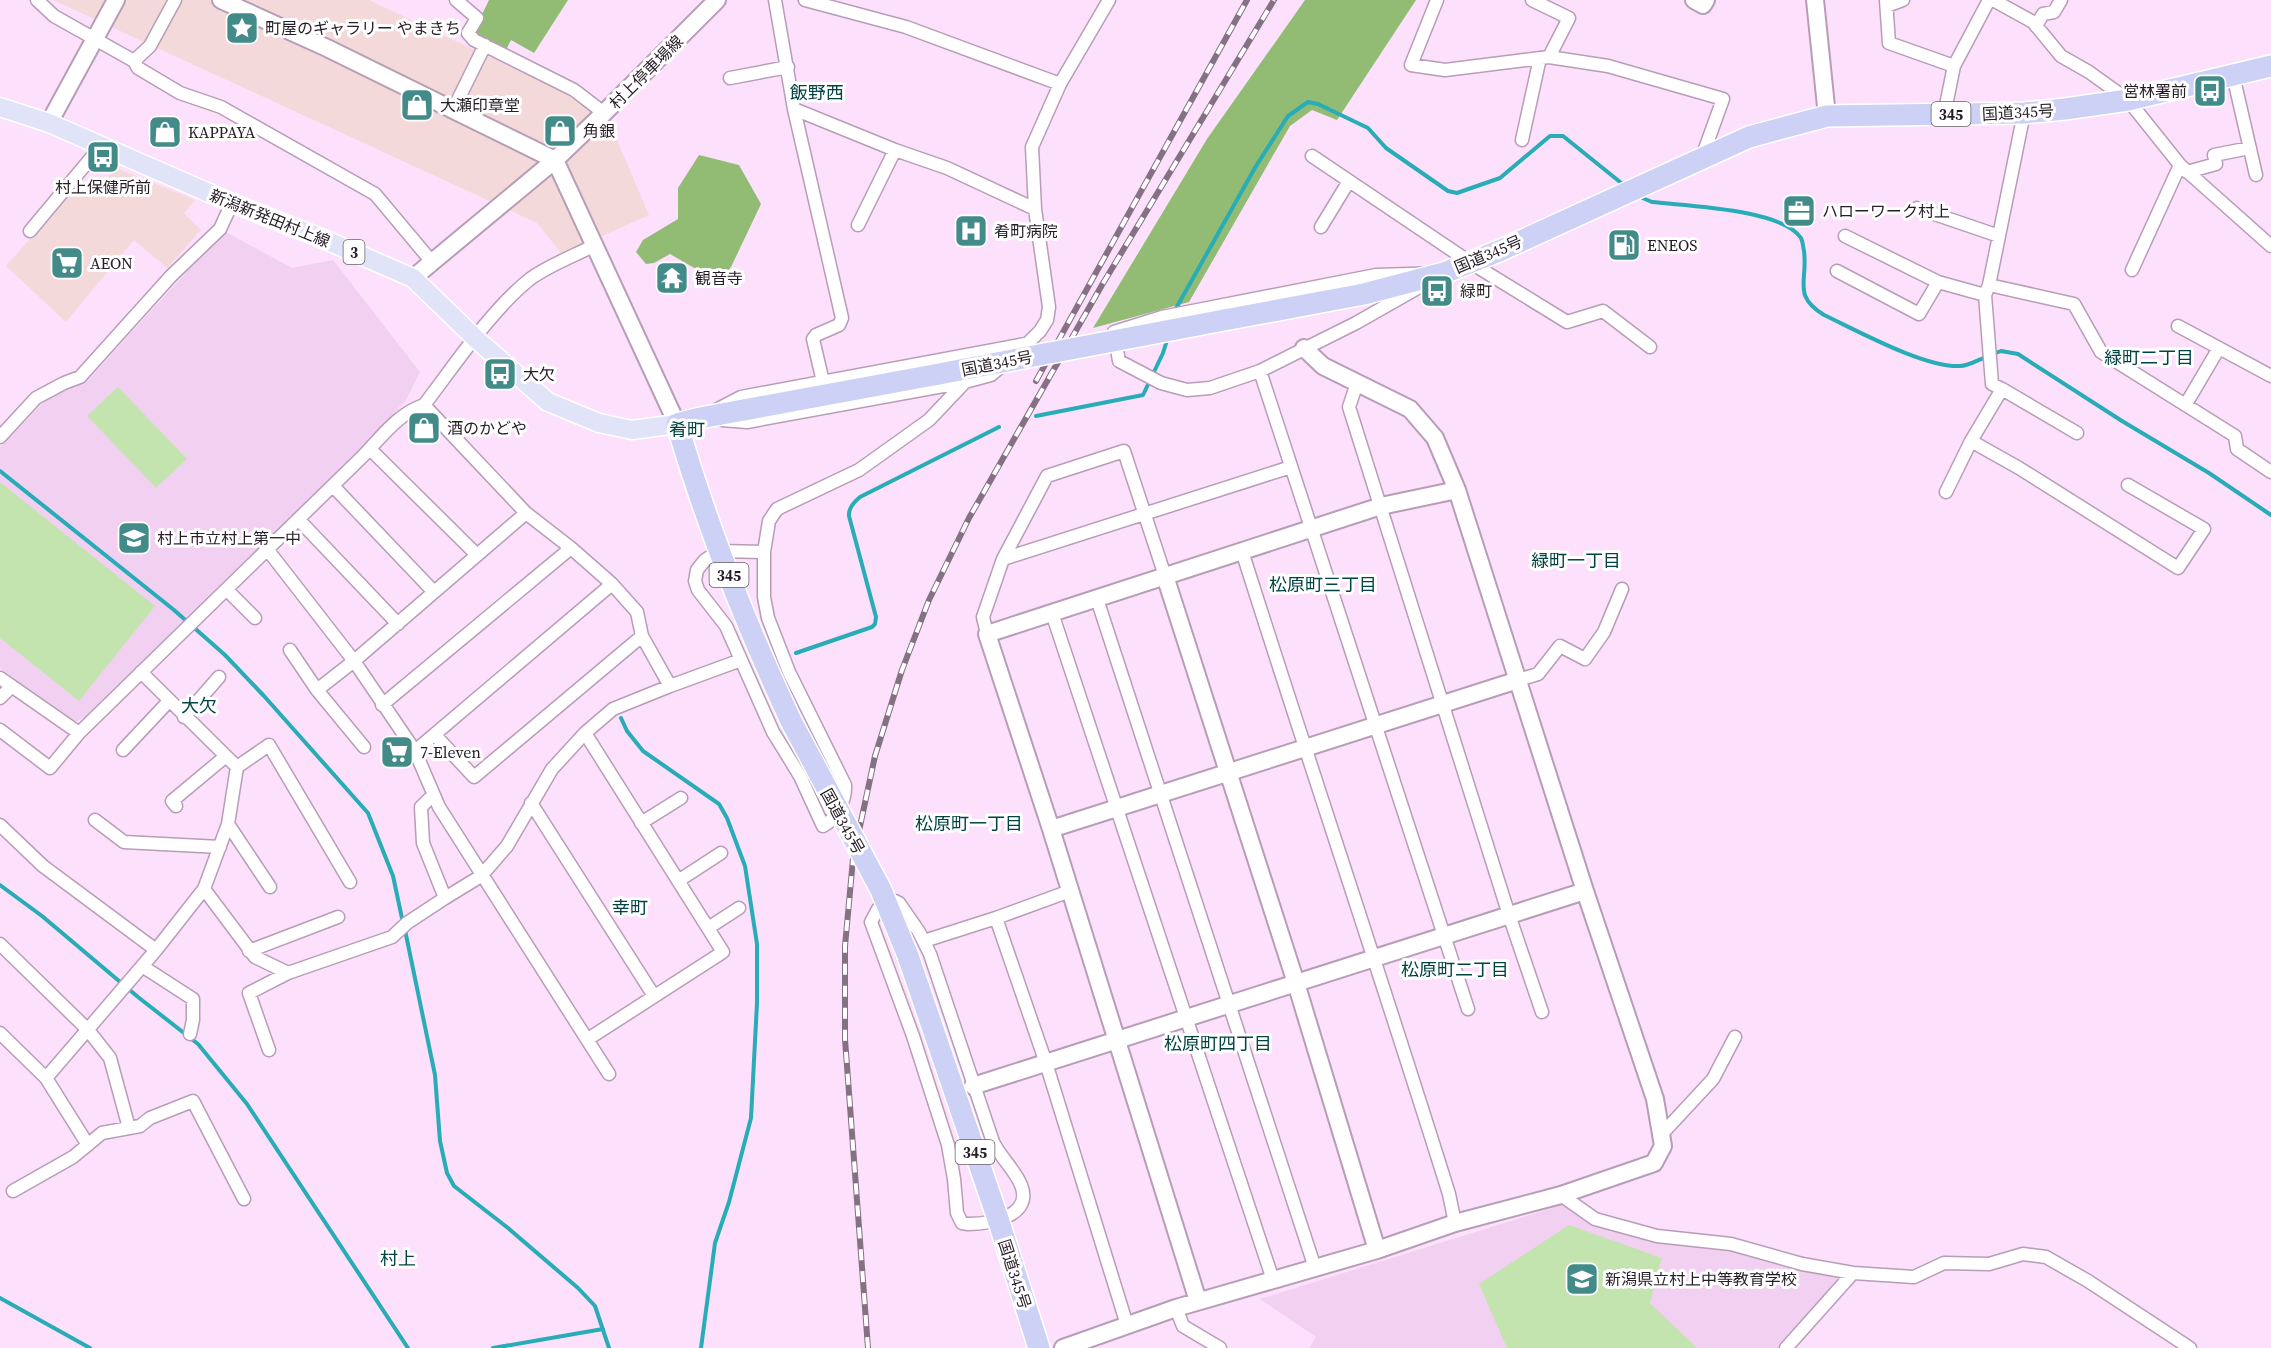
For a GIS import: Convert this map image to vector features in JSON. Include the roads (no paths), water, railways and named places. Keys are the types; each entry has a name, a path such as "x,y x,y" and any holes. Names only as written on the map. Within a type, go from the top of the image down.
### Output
{"highway":[{"name":"国道345号","path":"1033,1346 998,1219 908,956 881,890 790,721 762,660 719,551 677,424 1364,294 1444,273 1749,137 1827,116 2024,113 2128,100 2271,66"}],"main road":[{"name":"新潟新発田村上線","path":"0,107 48,123 413,278 475,338 548,402 599,423 632,430 677,424"}],"street":[{"path":"38,0 54,16 134,61 138,68 180,93 221,106 375,194 432,262"},
{"path":"48,123 116,0"},
{"path":"134,61 150,46 175,0"},
{"path":"221,0 327,48 555,160 677,424"},
{"path":"456,0 477,18 468,33 474,40 574,90 604,113"},
{"name":"村上停車場線","path":"413,278 555,160 717,0"},
{"path":"775,0 794,109 842,318 839,325 816,335 813,339 823,382"},
{"path":"806,0 906,27 1060,84"},
{"path":"700,418 747,422 965,382 991,375 1040,331 1047,320 1049,307 1035,209 1032,147 1060,84 1109,0"},
{"path":"1437,0 1411,65 1445,70 1545,58 1608,66 1723,99 1702,157"},
{"path":"1522,140 1545,58 1569,18 1532,0"},
{"path":"1694,0 1703,5 1706,0"},
{"path":"1815,0 1827,116"},
{"path":"1903,0 1886,3 1889,43 1954,66"},
{"path":"1944,115 1954,66 1991,0 2036,26 2061,56 2089,72 2128,100 2183,169 2271,246"},
{"path":"2036,26 2043,14 2054,12 2061,0"},
{"path":"453,110 484,45"},
{"path":"730,78 788,67"},
{"path":"2233,75 2256,175"},
{"path":"794,109 895,150 947,168 1035,209"},
{"path":"2024,113 1987,290 1992,384 2077,433"},
{"path":"30,231 102,146"},
{"path":"2183,169 2216,165 2214,155 2250,148"},
{"path":"858,225 895,150"},
{"path":"1312,156 1471,262 1567,322 1602,311 1650,347"},
{"path":"2132,270 2183,169"},
{"path":"1322,227 1349,181"},
{"path":"2,429 36,398 64,382 80,377 171,276 220,229 232,203"},
{"path":"1917,208 1999,236"},
{"path":"1845,236 1938,282 2074,304 2101,352 2235,436 2237,448 2271,472"},
{"path":"0,730 50,768 79,733 333,486 401,416 411,409 424,405 475,338 518,290 532,278 595,245"},
{"path":"1838,271 1919,314 1938,282"},
{"path":"1444,273 1356,323 1260,371 1210,388 1187,390 1161,383 1119,361 1114,332 1162,317 1376,275 1444,273"},
{"path":"2178,326 2271,376"},
{"path":"700,418 741,397 1027,344"},
{"path":"1063,1348 1198,1301 1377,1250 1455,1223 1561,1195 1654,1163 1663,1146 1655,1099 1584,891 1457,490 1435,438 1410,409 1323,366 1304,348"},
{"path":"2186,404 2219,348"},
{"path":"1260,371 1468,1009"},
{"path":"764,552 719,551 705,560 697,570 695,581 698,590 726,626 773,732 800,776 823,826 831,822 844,799 845,785 789,672 768,618 764,597 764,552 769,521 774,511 859,470 929,420 965,382"},
{"path":"1358,383 1349,407 1509,915 1542,1012"},
{"path":"1946,492 1971,441 2002,389"},
{"path":"424,405 525,513 571,548 612,584 637,612 642,636 670,686"},
{"path":"1971,441 2019,468 2178,568 2204,529 2128,485"},
{"path":"370,449 477,555"},
{"path":"1198,1301 983,617 1003,558 1047,476 1124,451 1296,983 1377,1250"},
{"path":"1003,558 1291,467"},
{"path":"333,486 434,592"},
{"path":"987,634 1381,507 1457,490"},
{"path":"317,690 398,624 525,513"},
{"path":"298,519 398,624"},
{"path":"382,705 571,548"},
{"path":"267,549 354,661 415,751 433,795 609,1074"},
{"path":"1242,551 1375,958 1449,1194 1455,1223"},
{"path":"415,751 612,584"},
{"path":"1051,829 1538,674 1560,646 1585,659 1604,632 1622,589"},
{"path":"227,590 255,618"},
{"path":"1097,599 1315,1268"},
{"path":"1052,614 1273,1280"},
{"path":"435,735 474,777 642,636"},
{"path":"290,650 317,690 364,747"},
{"path":"269,1050 249,993 288,973 392,937 407,923 482,876 507,846 552,769 585,733 613,709 741,660"},
{"path":"141,672 237,767"},
{"path":"184,717 219,677"},
{"path":"0,678 79,733"},
{"path":"0,698 12,686"},
{"path":"123,750 170,702"},
{"path":"585,733 723,952 588,1039"},
{"path":"46,1078 156,950 204,889 228,824 237,767 269,745 350,882"},
{"path":"176,806 172,801 226,756"},
{"path":"433,795 421,807 423,843 445,898"},
{"path":"641,823 681,798"},
{"path":"531,803 654,996"},
{"path":"95,820 124,842 220,847"},
{"path":"228,824 270,887"},
{"path":"0,825 43,866 156,950"},
{"path":"678,881 721,853"},
{"path":"204,889 255,957 288,973"},
{"path":"924,941 1070,891"},
{"path":"973,1086 1584,891"},
{"path":"895,901 899,903 924,941 973,1086 993,1142 1023,1191 1020,1209 1014,1214 968,1224 962,1223 957,1213 948,1145 913,1036 872,922 874,913 878,909 895,901"},
{"path":"708,928 739,908"},
{"path":"249,951 338,917"},
{"path":"996,918 1046,1063 1127,1325"},
{"path":"0,944 88,1030 110,1058 129,1128"},
{"path":"142,966 193,999 190,1034"},
{"path":"0,1033 46,1078 88,1145"},
{"path":"1661,1135 1713,1079 1736,1037"},
{"path":"13,1191 73,1157 102,1133 140,1126 150,1119 194,1101 244,1199"},
{"path":"1561,1195 1595,1219 1657,1236 1731,1244 1802,1264 1853,1273 1914,1277 1944,1263 1989,1264 2024,1254 2046,1257 2088,1281 2190,1348"},
{"path":"1786,1348 1853,1273"},
{"path":"1176,1308 1183,1326 1220,1348"}],"waterway":[{"path":"1174,312 1256,166 1288,116 1308,102 1318,104 1368,128 1386,148 1448,191 1457,193 1500,178 1550,136 1563,136 1625,186"},
{"path":"1638,196 1652,202 1754,215 1791,228 1801,238 1804,251 1805,294 1814,308 1824,315 1892,347 1929,361 1960,366 1986,357"},
{"path":"1036,416 1143,395 1168,337"},
{"path":"1993,354 2001,351 2018,354 2122,421 2209,473 2271,515"},
{"path":"796,653 875,624 876,617 849,516 849,510 854,503 860,497 999,427"},
{"path":"0,471 174,610 225,655 264,696 368,813 393,876 403,923"},
{"path":"621,718 627,731 643,751 719,804 727,818 745,866 757,944 757,1003 751,1118 729,1202 715,1243 701,1348"},
{"path":"0,885 42,916 198,1044 247,1104 408,1348"},
{"path":"405,930 435,1075 440,1141 447,1173 454,1186 508,1228 578,1288 595,1306 609,1348"},
{"path":"0,1298 90,1348"},
{"path":"493,1348 603,1329"}],"railway":[{"path":"1036,381 1247,0"},
{"path":"868,1348 845,1039 845,946 853,859 875,756 902,670 929,600 969,518 1102,285 1274,0"}],"place":[{"name":"町屋のギャラリー やまきち","path":"242,28"},
{"name":"営林署前","path":"2210,91"},
{"name":"大瀬印章堂","path":"417,105"},
{"name":"角銀","path":"560,131"},
{"name":"KAPPAYA","path":"165,132"},
{"name":"村上保健所前","path":"103,157"},
{"name":"ハローワーク村上","path":"1799,211"},
{"name":"肴町病院","path":"971,231"},
{"name":"ENEOS","path":"1624,245"},
{"name":"AEON","path":"67,263"},
{"name":"観音寺","path":"672,278"},
{"name":"緑町","path":"1437,291"},
{"name":"大欠","path":"500,374"},
{"name":"酒のかどや","path":"424,428"},
{"name":"村上市立村上第一中","path":"134,538"},
{"name":"7-Eleven","path":"397,752"},
{"name":"新潟県立村上中等教育学校","path":"1582,1279"}],"district":[{"name":"飯野西","path":"817,92"},
{"name":"緑町二丁目","path":"2149,357"},
{"name":"肴町","path":"687,429"},
{"name":"緑町一丁目","path":"1576,560"},
{"name":"松原町三丁目","path":"1323,584"},
{"name":"大欠","path":"199,705"},
{"name":"松原町一丁目","path":"969,823"},
{"name":"幸町","path":"630,907"},
{"name":"松原町二丁目","path":"1455,969"},
{"name":"松原町四丁目","path":"1218,1043"},
{"name":"村上","path":"398,1258"}]}
